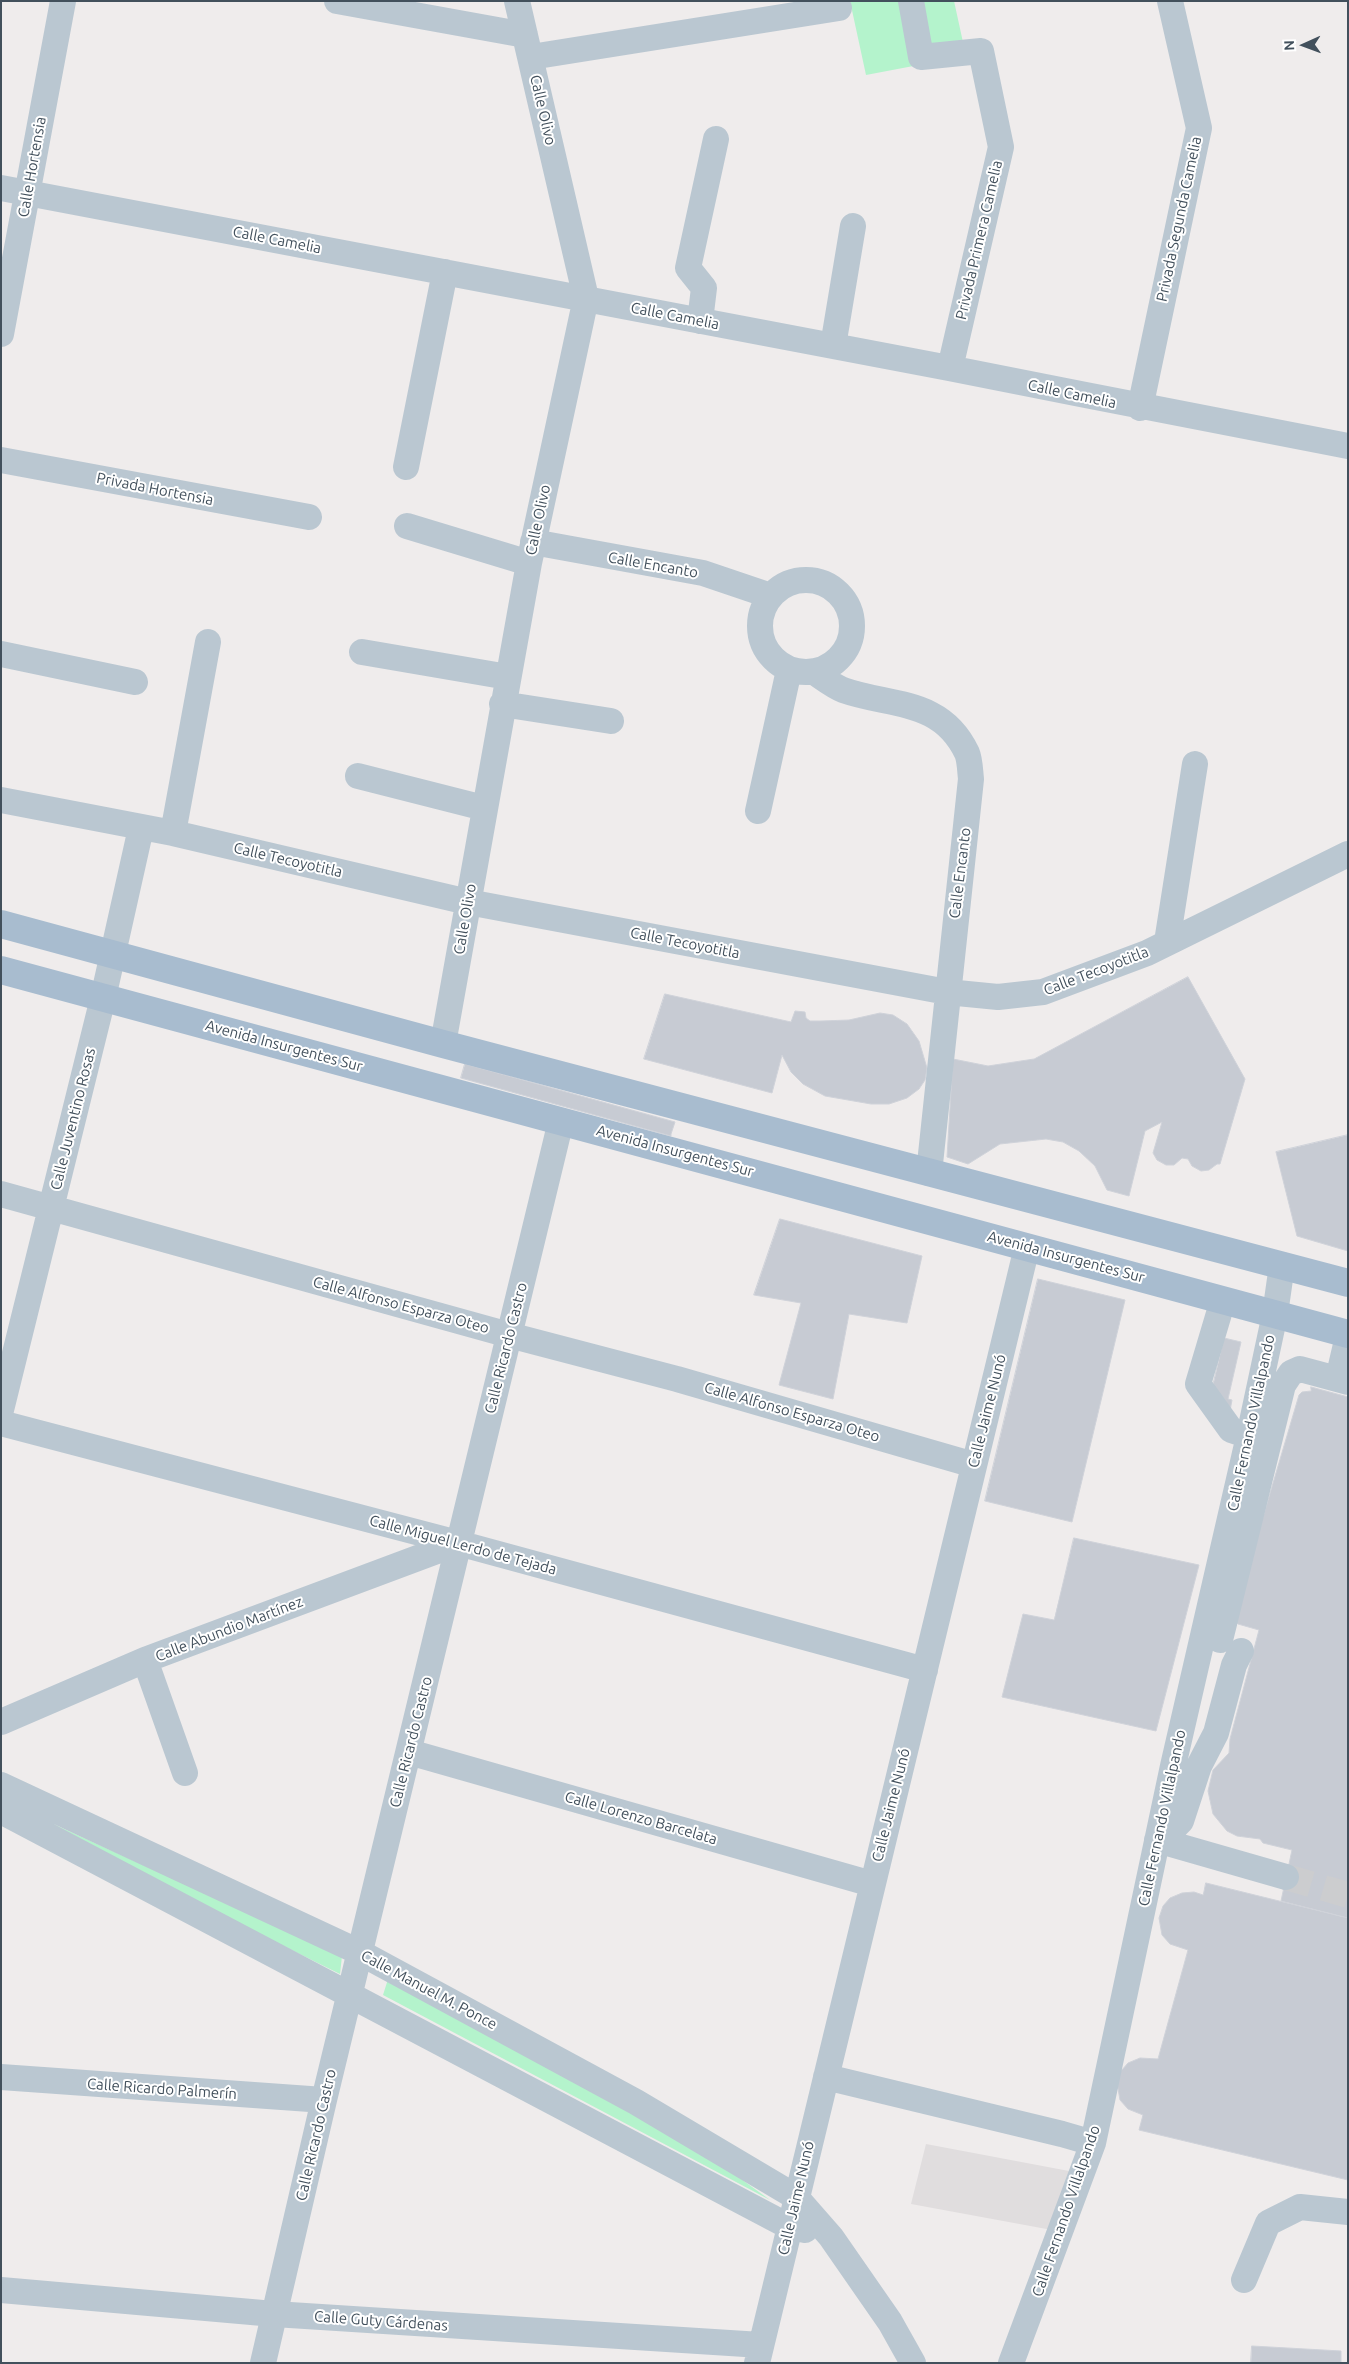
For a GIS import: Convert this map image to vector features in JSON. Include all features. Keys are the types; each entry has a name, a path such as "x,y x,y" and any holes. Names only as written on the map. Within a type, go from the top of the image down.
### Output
{"main road":[{"path":"1,924 443,1044 1348,1283"},
{"name":"Avenida Insurgentes Sur","path":"1,970 1348,1335"}],"street":[{"name":"Calle Hortensia","path":"1,334 63,1"},
{"path":"337,1 528,46 839,8"},
{"name":"Calle Olivo","path":"443,1044 502,704 531,552 586,298 517,1"},
{"name":"Privada Primera Camelia","path":"911,1 921,57 981,51 1001,147 950,368"},
{"name":"Privada Segunda Camelia","path":"1140,408 1199,128 1170,1"},
{"path":"700,321 704,288 688,268 716,139"},
{"name":"Calle Camelia","path":"1,188 586,298 950,368 1140,408 1348,446"},
{"path":"832,346 853,226"},
{"path":"406,467 445,272"},
{"name":"Privada Hortensia","path":"1,460 309,518"},
{"name":"Calle Encanto","path":"407,526 531,552 703,573 771,596"},
{"path":"811,580 832,588 847,605 852,619 852,634 847,648 838,660 826,669 801,671 769,654 761,637 760,619 771,596 782,586 796,581 811,580"},
{"path":"173,833 208,642"},
{"path":"362,652 508,677"},
{"path":"1,654 135,682"},
{"path":"758,810 801,671"},
{"name":"Calle Encanto","path":"801,671 842,690 910,705 932,714 952,731 968,754 971,779 929,1173"},
{"path":"502,704 611,720"},
{"path":"1168,942 1195,764"},
{"path":"358,776 484,808"},
{"name":"Calle Tecoyotitla","path":"1,800 173,833 468,902 947,992 998,997 1043,992 1168,942 1348,854"},
{"name":"Calle Juventino Rosas","path":"1,1410 52,1209 141,828"},
{"name":"Calle Ricardo Castro","path":"263,2363 359,1952 561,1121"},
{"name":"Calle Alfonso Esparza Oteo","path":"1,1194 509,1335 678,1379 974,1466"},
{"name":"Calle Jaime Nunó","path":"759,2354 1027,1247"},
{"name":"Calle Fernando Villalpando","path":"1011,2363 1092,2143 1166,1837 1275,1314 1282,1265"},
{"path":"1224,1300 1198,1384 1231,1430 1249,1436"},
{"path":"1166,1837 1284,1385 1291,1373 1300,1369 1343,1380 1348,1335"},
{"name":"Calle Miguel Lerdo de Tejada","path":"1,1422 458,1543 924,1670"},
{"name":"Calle Abundio Martínez","path":"1,1722 145,1660 458,1543"},
{"path":"1166,1837 1182,1821 1199,1766 1216,1733 1234,1665 1241,1651"},
{"path":"145,1660 185,1773"},
{"name":"Calle Lorenzo Barcelata","path":"409,1752 872,1884"},
{"name":"Calle Manuel M. Ponce","path":"1,1785 359,1952 636,2102 796,2197 831,2237 890,2322 913,2363"},
{"path":"1,1811 349,1996 790,2226 831,2237"},
{"path":"1166,1837 1286,1877"},
{"path":"826,2077 1062,2134 1092,2143"},
{"name":"Calle Ricardo Palmerín","path":"1,2078 324,2100"},
{"path":"1244,2280 1268,2223 1300,2207 1348,2212"},
{"name":"Calle Guty Cárdenas","path":"1,2290 759,2354"}],"shaded area":[{"path":"926,2144 1069,2171 1052,2230 911,2204"}],"green space":[{"path":"850,1 954,1 966,56 866,75"},
{"path":"14,1806 342,1956 340,1974 11,1811"},
{"path":"389,1976 715,2160 770,2200 383,1995"}],"building":[{"path":"1188,977 1245,1079 1220,1164 1209,1170 1201,1171 1192,1166 1188,1159 1182,1158 1174,1165 1166,1165 1157,1160 1153,1153 1162,1122 1145,1131 1129,1196 1107,1190 1095,1166 1079,1151 1063,1142 1046,1139 1000,1144 968,1164 947,1157 953,1059 988,1066 1034,1059"},
{"path":"665,994 791,1022 795,1011 805,1012 806,1018 810,1021 849,1020 880,1013 893,1015 907,1024 919,1041 927,1068 925,1080 919,1089 907,1098 889,1104 871,1104 825,1096 803,1084 791,1072 782,1055 772,1093 644,1059"},
{"path":"465,1064 675,1122 671,1136 461,1078"},
{"path":"1348,1135 1348,1251 1297,1236 1276,1152"},
{"path":"780,1219 922,1256 907,1323 849,1314 833,1399 779,1385 801,1303 754,1295"},
{"path":"1038,1279 1125,1300 1072,1522 985,1501"},
{"path":"1224,1338 1241,1342 1228,1399 1232,1400 1230,1411 1210,1399"},
{"path":"1311,1387 1348,1397 1348,1918 1281,1901 1292,1850 1263,1843 1260,1839 1237,1836 1227,1831 1213,1814 1208,1791 1213,1770 1229,1753 1230,1739 1259,1630 1238,1624 1235,1621 1235,1612 1299,1395 1302,1392 1311,1391"},
{"path":"1074,1538 1199,1565 1156,1731 1002,1697 1023,1614 1054,1620"},
{"path":"1206,1883 1348,1918 1348,2180 1139,2130 1143,2115 1128,2109 1120,2100 1117,2083 1121,2071 1128,2063 1140,2058 1158,2059 1188,1950 1170,1944 1162,1935 1159,1918 1163,1906 1170,1898 1182,1893 1194,1892 1203,1895"},
{"path":"1252,2346 1341,2351 1341,2363 1251,2363"}],"tunnel":[{"path":"1286,1877 1348,1895"}]}
